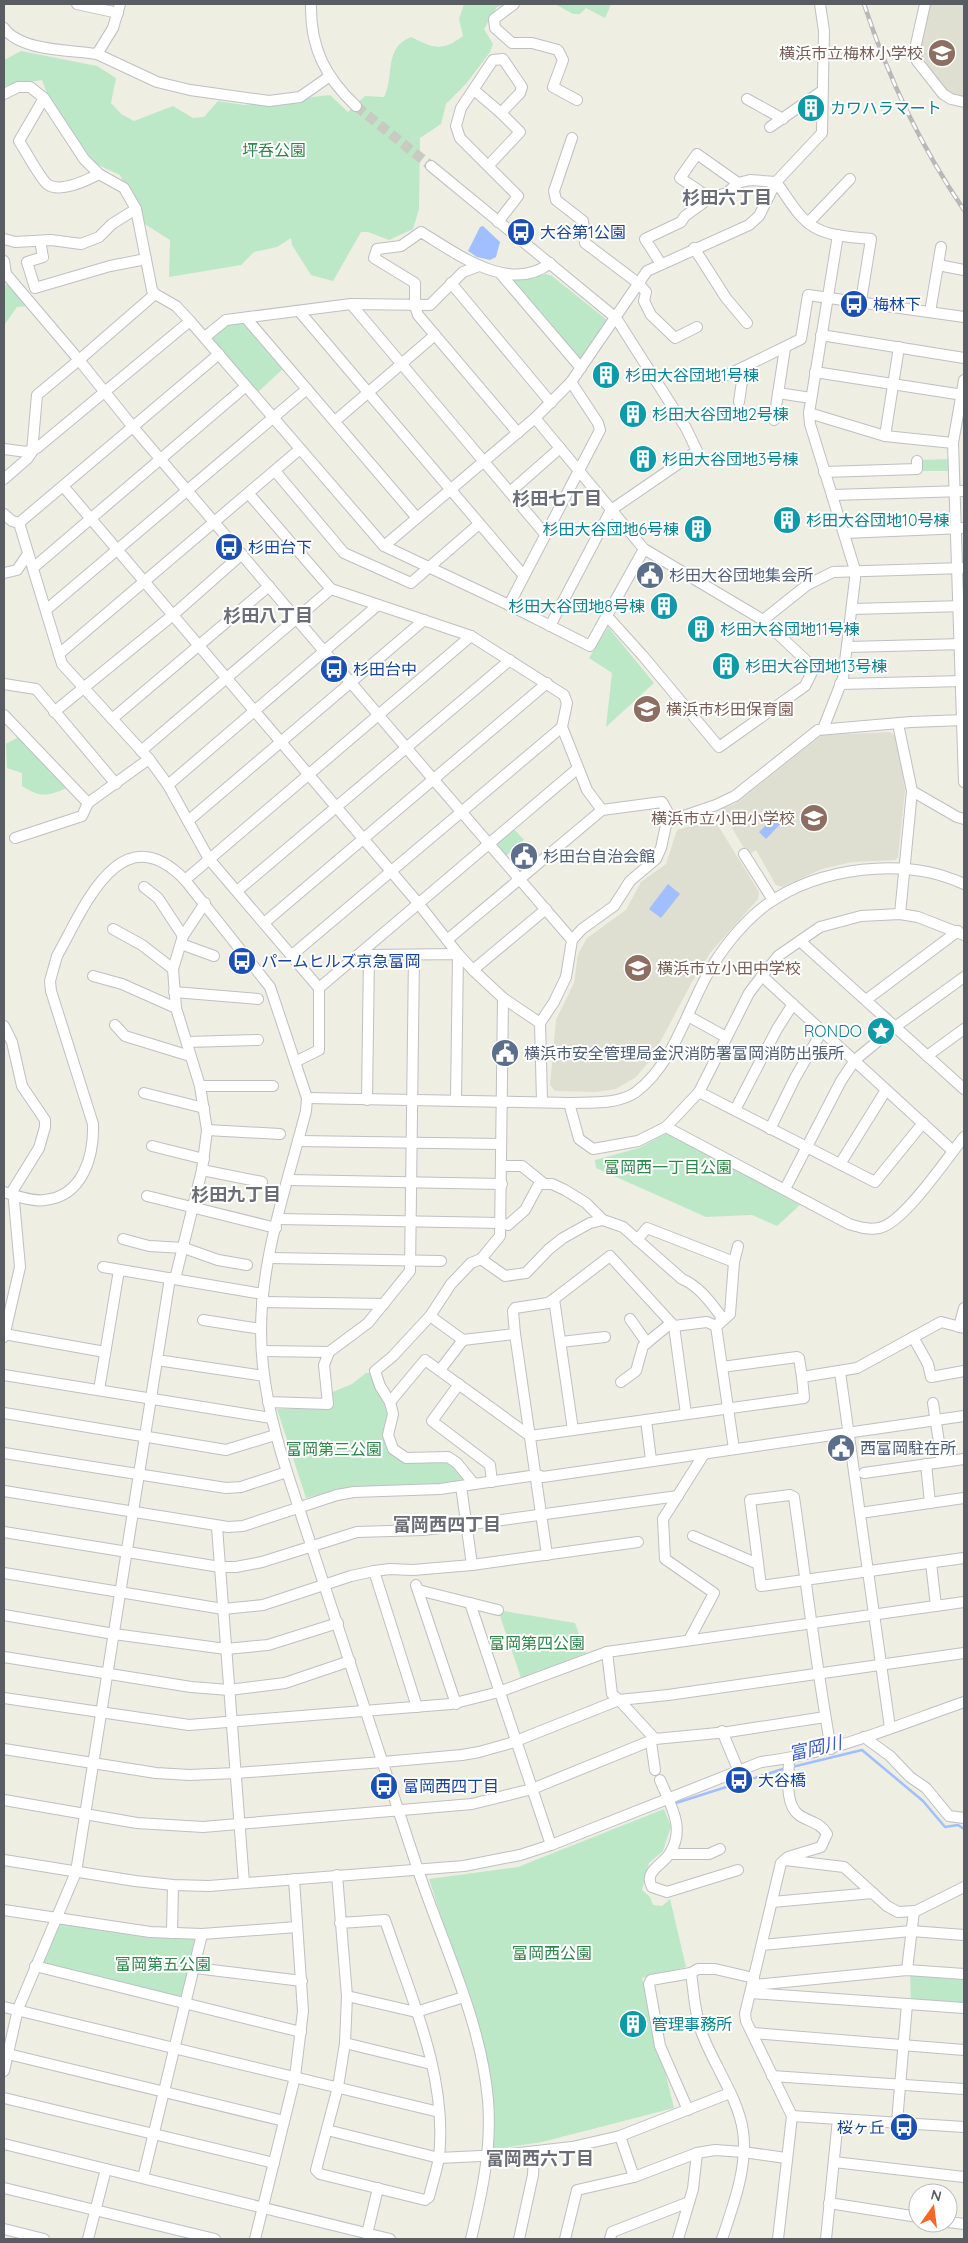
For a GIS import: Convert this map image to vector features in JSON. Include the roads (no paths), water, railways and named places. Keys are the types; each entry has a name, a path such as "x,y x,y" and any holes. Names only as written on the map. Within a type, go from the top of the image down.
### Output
{"street":[{"path":"77,4 119,8 113,28 97,54"},
{"path":"311,4 311,21 316,49 340,92 356,106"},
{"path":"514,4 494,19 496,28 512,43 532,43 558,50 563,60 553,87 578,100"},
{"path":"384,546 518,433 572,382 647,271 694,248 749,225 759,216 776,182 814,144 822,133 824,31 820,4"},
{"path":"925,4 915,49 916,61 943,94 951,99 964,102"},
{"path":"4,28 23,44 97,54 157,82 190,90 269,101 300,97 330,76"},
{"path":"498,222 518,196 460,138 456,126 461,108 493,60 503,58 522,87 520,93 501,113"},
{"path":"4,94 18,87 30,87 44,98 84,159 99,174 124,188 136,209 152,290 155,294 176,306 205,337 384,546 509,605 590,646 644,549"},
{"path":"474,90 520,132 489,165"},
{"path":"770,127 822,91"},
{"path":"44,98 19,141 47,184 56,187 77,185 99,174"},
{"path":"747,99 783,119"},
{"path":"572,138 554,191 556,200 583,221 585,244 638,283 646,292 644,301 651,315 675,338 697,327"},
{"path":"710,198 680,178 697,154 738,183"},
{"path":"431,166 616,318 686,428 698,451 611,510 550,626"},
{"path":"808,223 850,178"},
{"path":"661,264 646,239 681,222 685,216 710,198 727,193 738,183 750,180 776,182 808,223 815,228 838,235 872,240 861,301"},
{"path":"4,239 15,242 51,240 81,244 99,237 112,224 136,209"},
{"path":"518,433 418,315 415,306 415,282 374,258 377,249 402,246 421,232 479,266 500,272 528,274 541,270 550,263"},
{"path":"823,729 840,684 848,647 855,570 824,472 810,424 809,413 838,235"},
{"path":"40,241 43,257 27,262 35,288 110,266 146,259"},
{"path":"930,312 941,247"},
{"path":"694,248 726,298 747,323"},
{"path":"4,261 6,274 133,427 407,747 432,779 572,940"},
{"path":"938,265 964,270"},
{"path":"205,337 226,320 351,304 430,305 463,272 479,266"},
{"path":"500,272 581,368"},
{"path":"451,283 551,402"},
{"path":"32,452 37,395 155,294"},
{"path":"722,378 800,339 808,294 930,312 964,314"},
{"path":"351,304 545,534"},
{"path":"299,311 524,576"},
{"path":"246,318 417,518"},
{"path":"4,479 27,459 32,452 190,321"},
{"path":"336,421 435,335"},
{"path":"821,335 964,358"},
{"path":"885,436 898,347"},
{"path":"774,420 785,348"},
{"path":"19,523 220,354"},
{"path":"739,402 744,367"},
{"path":"815,372 963,395"},
{"path":"964,380 957,438 960,491 964,782"},
{"path":"509,605 600,430 598,423 572,382"},
{"path":"33,568 246,386"},
{"path":"46,610 307,389"},
{"path":"778,393 811,398"},
{"path":"809,413 885,436 957,438"},
{"path":"535,418 644,549 763,620 814,668 804,686 719,747 607,616"},
{"path":"510,492 560,448"},
{"path":"4,449 32,452"},
{"path":"59,654 145,583 300,449"},
{"path":"824,472 917,469 917,461"},
{"path":"275,471 344,553 410,583 479,524"},
{"path":"63,486 309,774 458,954 503,998 540,1023"},
{"path":"832,495 960,491"},
{"path":"249,494 331,589 471,636 564,694 566,704 562,727 577,769 587,790 602,810"},
{"path":"4,514 12,521 19,523"},
{"path":"19,523 46,610 48,624 62,664 149,759 168,785 209,859 319,988 319,1050 295,1062"},
{"path":"844,533 960,528"},
{"path":"4,573 17,570 28,554"},
{"path":"54,712 173,616 242,554"},
{"path":"763,620 807,585 832,572 961,568"},
{"path":"112,719 269,586"},
{"path":"141,751 331,589"},
{"path":"168,785 378,605"},
{"path":"852,609 961,606"},
{"path":"188,822 424,620"},
{"path":"185,880 471,636"},
{"path":"848,647 962,644"},
{"path":"237,891 510,660"},
{"path":"840,684 962,681"},
{"path":"264,923 547,683"},
{"path":"4,684 36,689 116,784"},
{"path":"4,715 88,803"},
{"path":"542,1101 540,1023 554,1002 566,977 572,940 582,929 614,906 630,881 656,859 666,825 672,820 716,805 735,796 764,771 818,730 963,720"},
{"path":"898,724 912,791 900,914"},
{"path":"292,955 460,811 562,727"},
{"path":"15,838 82,816 88,803 149,759"},
{"path":"319,988 366,953 418,904 577,769"},
{"path":"912,791 957,817 964,819"},
{"path":"448,940 602,810 662,802 672,820"},
{"path":"744,854 773,900"},
{"path":"9,1193 44,1201 58,1197 70,1190 85,1172 93,1136 92,1117 51,991 50,981 57,956 95,888 103,876 118,864 128,859 151,858 173,867 204,903 270,988 306,1098 306,1111 269,1258 261,1329 264,1376 275,1435 418,1870 464,1997 484,2067 490,2124 488,2157 471,2239"},
{"path":"306,1098 569,1103 598,1102 633,1094 652,1079 688,1016 706,977 720,954 745,925 773,900 826,876 861,869 904,868 954,879 964,884"},
{"path":"144,887 158,898 182,940 214,956"},
{"path":"4,2071 18,2009 76,1872 157,1360 173,1279 184,1248 204,1159 207,1130 204,1108 200,1086 176,1008 173,969 182,940 204,903"},
{"path":"473,970 546,909"},
{"path":"569,1103 579,1139 593,1149 638,1141 666,1127 699,1092 749,993 778,956 820,927 853,918 900,914 918,917 961,933"},
{"path":"113,929 142,945 173,969"},
{"path":"866,1000 961,933"},
{"path":"800,941 927,1056 962,1083"},
{"path":"366,953 458,954"},
{"path":"366,953 368,1100"},
{"path":"456,1100 458,954"},
{"path":"268,1402 328,1404 324,1365 329,1352 368,1324 410,1271 414,955"},
{"path":"93,976 122,984 176,1008"},
{"path":"762,976 953,1151"},
{"path":"785,1188 841,1081 855,1060 895,1027 964,978"},
{"path":"174,992 258,999"},
{"path":"474,1484 457,1463 448,1457 406,1458 393,1449 388,1435 393,1414 390,1402 380,1386 375,1371 394,1356 430,1316 451,1284 471,1263 482,1258 500,1236 503,998"},
{"path":"735,1110 776,1029 793,1004"},
{"path":"688,1016 726,1037"},
{"path":"115,1025 126,1036 190,1056"},
{"path":"4,1026 12,1042 22,1086 45,1120 39,1148 14,1190 9,1193"},
{"path":"927,1056 964,1029"},
{"path":"770,1129 795,1078 822,1031"},
{"path":"187,1042 258,1040"},
{"path":"200,1086 273,1086"},
{"path":"840,1164 886,1090"},
{"path":"699,1092 875,1182 923,1123"},
{"path":"144,1094 204,1108"},
{"path":"666,1127 785,1188 849,1224 866,1230 880,1228 900,1217 964,1137"},
{"path":"207,1130 280,1134"},
{"path":"298,1141 501,1144"},
{"path":"152,1146 204,1159"},
{"path":"502,1166 522,1166 543,1183 552,1184 566,1190 586,1203 603,1220 623,1228 682,1279 692,1283 721,1316 718,1325 722,1367 734,1449"},
{"path":"202,1170 262,1182"},
{"path":"289,1180 502,1184"},
{"path":"147,1196 193,1208 277,1224 410,1222 501,1223 508,1225 516,1220 525,1210 539,1184 543,1183"},
{"path":"9,1193 20,1267 18,1281 12,1293 5,1319 4,1336 105,1352"},
{"path":"482,1258 505,1276 526,1274 562,1238 590,1222 603,1220"},
{"path":"637,1240 647,1228 734,1262"},
{"path":"123,1238 149,1246 184,1248 218,1260 247,1265"},
{"path":"718,1325 730,1314 734,1262 738,1246"},
{"path":"547,1555 515,1334 513,1311 515,1308 548,1303 610,1256 672,1325 686,1414"},
{"path":"269,1258 441,1262"},
{"path":"103,1267 173,1279 263,1298 384,1304"},
{"path":"99,1390 110,1310 119,1270"},
{"path":"554,1299 573,1430"},
{"path":"802,1377 858,1368 941,1322 961,1328 964,1308"},
{"path":"430,1316 463,1340 515,1334"},
{"path":"630,1319 647,1343"},
{"path":"203,1320 261,1329"},
{"path":"621,1382 636,1370 643,1346 672,1325 707,1322 718,1325"},
{"path":"561,1342 605,1337"},
{"path":"914,1337 928,1364 931,1377 964,1372"},
{"path":"440,1370 463,1340"},
{"path":"262,1351 329,1352"},
{"path":"390,1402 425,1360 530,1436 804,1398 799,1358 722,1367"},
{"path":"157,1360 264,1376"},
{"path":"840,1372 890,1728"},
{"path":"4,1375 271,1418"},
{"path":"459,1384 432,1421 490,1465 492,1482"},
{"path":"933,1403 942,1462"},
{"path":"4,1414 226,1450 275,1435"},
{"path":"4,1491 217,1527 243,1526 337,1495 354,1492 423,1490 543,1476 964,1416"},
{"path":"646,1420 651,1460"},
{"path":"4,1453 226,1488 241,1487 287,1472"},
{"path":"689,1640 714,1593 665,1559 663,1519 704,1454"},
{"path":"864,1473 964,1459"},
{"path":"926,1464 930,1503"},
{"path":"460,1486 472,1565"},
{"path":"831,1748 825,1717 812,1623 806,1581 794,1497 790,1495 750,1500 762,1586 806,1581 964,1558"},
{"path":"4,1532 220,1567 236,1567 262,1562 356,1532 423,1530 678,1496"},
{"path":"860,1513 964,1498"},
{"path":"217,1527 244,1883"},
{"path":"693,1536 758,1564"},
{"path":"415,1580 472,1565 638,1542"},
{"path":"931,1563 936,1606"},
{"path":"4,1573 223,1609 263,1605 351,1576 390,1569 470,1603 498,1610"},
{"path":"374,1571 417,1707"},
{"path":"415,1580 456,1704"},
{"path":"4,1698 189,1725 456,1704 499,1692 607,1652 964,1602"},
{"path":"470,1603 551,1845"},
{"path":"4,1615 114,1634 226,1649 268,1645 338,1623"},
{"path":"607,1652 612,1694 620,1700 653,1740 655,1770"},
{"path":"4,1749 156,1773 190,1775 462,1755 516,1741 620,1700 964,1654"},
{"path":"4,1657 191,1687 229,1690 285,1682 350,1661"},
{"path":"4,1860 173,1885 244,1883 418,1870 495,1861 551,1845 761,1762 788,1759 831,1748 964,1702"},
{"path":"4,1800 137,1823 193,1827 399,1812 472,1804 532,1789 653,1740 722,1731 728,1732 825,1717"},
{"path":"722,1731 739,1772"},
{"path":"864,1737 890,1756 910,1777 926,1788 949,1816 964,1818"},
{"path":"784,1860 821,1847 827,1834 823,1828 798,1815 794,1809 790,1801 788,1759"},
{"path":"660,1780 678,1826 670,1854 655,1868 651,1875 650,1883 652,1888 667,1892 738,1870"},
{"path":"670,1854 709,1854 720,1849"},
{"path":"784,1860 844,1867 887,1906 898,1912 914,1911 964,1887"},
{"path":"778,2239 792,2116 746,2021 745,2014 784,1860"},
{"path":"337,1875 340,1923 347,1996 345,2043 338,2087 316,2170 320,2174 425,2200 429,2198 439,2158 439,2112 431,2064 416,2012 385,1920 340,1923"},
{"path":"255,2239 295,2077 301,2032 302,1981 294,1879"},
{"path":"172,1933 173,1885"},
{"path":"772,1902 873,1893"},
{"path":"951,1894 964,1895"},
{"path":"4,1910 150,1932 202,1934 297,1927"},
{"path":"907,1970 914,1911"},
{"path":"762,1945 911,1931 964,1935"},
{"path":"143,2178 202,1934"},
{"path":"35,1966 301,2032"},
{"path":"195,1968 302,1981"},
{"path":"688,2110 660,2046 649,1984 651,1980 698,1970 715,1969 753,1986 906,2004 964,2008"},
{"path":"753,1986 907,1970 964,1974"},
{"path":"691,1972 702,2035 730,2093 743,2131 743,2152 736,2196 722,2239"},
{"path":"347,1996 416,2012 464,1997"},
{"path":"897,2122 906,2004"},
{"path":"4,2007 439,2112"},
{"path":"752,2034 964,2050"},
{"path":"345,2043 431,2064"},
{"path":"8,2054 284,2121"},
{"path":"772,2076 964,2090"},
{"path":"327,2130 439,2158 488,2157 534,2152 620,2136 730,2093"},
{"path":"4,2098 274,2163"},
{"path":"792,2116 964,2127"},
{"path":"826,2239 838,2119"},
{"path":"620,2136 634,2177"},
{"path":"4,2144 390,2239"},
{"path":"565,2239 577,2190 634,2177 697,2153 715,2150 786,2158"},
{"path":"519,2239 533,2175 534,2152"},
{"path":"680,2239 696,2176 697,2153"},
{"path":"834,2162 964,2177"},
{"path":"88,2239 106,2169"},
{"path":"4,2188 215,2239"},
{"path":"367,2234 378,2188"},
{"path":"610,2239 612,2232 690,2202"},
{"path":"829,2203 908,2215"},
{"path":"4,2229 44,2239"}],"water":[{"path":"483,226 500,242 496,257 490,260 477,257 468,251 480,227"},
{"path":"782,809 789,815 766,839 759,832"},
{"path":"668,884 680,894 661,918 649,909"}],"waterway":[{"name":"富岡川","path":"792,1767 862,1750 923,1801 945,1827 958,1825 964,1829"},
{"name":"富岡川","path":"676,1803 786,1768"}],"tunnel":[{"path":"356,106 431,166"}],"railway":[{"path":"864,4 873,31 907,111 934,162 964,210"}],"place":[{"name":"横浜市立梅林小学校","path":"942,53"},
{"name":"カワハラマート","path":"811,108"},
{"name":"大谷第1公園","path":"521,232"},
{"name":"梅林下","path":"854,304"},
{"name":"杉田大谷団地1号棟","path":"606,375"},
{"name":"杉田大谷団地2号棟","path":"633,414"},
{"name":"杉田大谷団地3号棟","path":"643,459"},
{"name":"杉田大谷団地10号棟","path":"787,520"},
{"name":"杉田大谷団地6号棟","path":"698,529"},
{"name":"杉田台下","path":"229,547"},
{"name":"杉田大谷団地集会所","path":"650,575"},
{"name":"杉田大谷団地8号棟","path":"664,606"},
{"name":"杉田大谷団地11号棟","path":"701,629"},
{"name":"杉田大谷団地13号棟","path":"726,666"},
{"name":"杉田台中","path":"334,669"},
{"name":"横浜市杉田保育園","path":"647,709"},
{"name":"横浜市立小田小学校","path":"814,818"},
{"name":"杉田台自治会館","path":"524,856"},
{"name":"パームヒルズ京急富岡","path":"242,961"},
{"name":"横浜市立小田中学校","path":"638,968"},
{"name":"RONDO","path":"881,1031"},
{"name":"横浜市安全管理局金沢消防署富岡消防出張所","path":"505,1053"},
{"name":"西富岡駐在所","path":"841,1448"},
{"name":"大谷橋","path":"739,1780"},
{"name":"富岡西四丁目","path":"384,1786"},
{"name":"管理事務所","path":"633,2024"},
{"name":"桜ヶ丘","path":"904,2127"}],"district":[{"name":"杉田六丁目","path":"727,197"},
{"name":"杉田七丁目","path":"557,498"},
{"name":"杉田八丁目","path":"268,615"},
{"name":"杉田九丁目","path":"236,1194"},
{"name":"富岡西四丁目","path":"447,1524"},
{"name":"富岡西六丁目","path":"540,2158"}],"park label":[{"name":"坪呑公園","path":"274,150"},
{"name":"富岡西一丁目公園","path":"668,1167"},
{"name":"富岡第三公園","path":"334,1449"},
{"name":"富岡第四公園","path":"537,1643"},
{"name":"富岡西公園","path":"552,1953"},
{"name":"富岡第五公園","path":"163,1964"}]}
